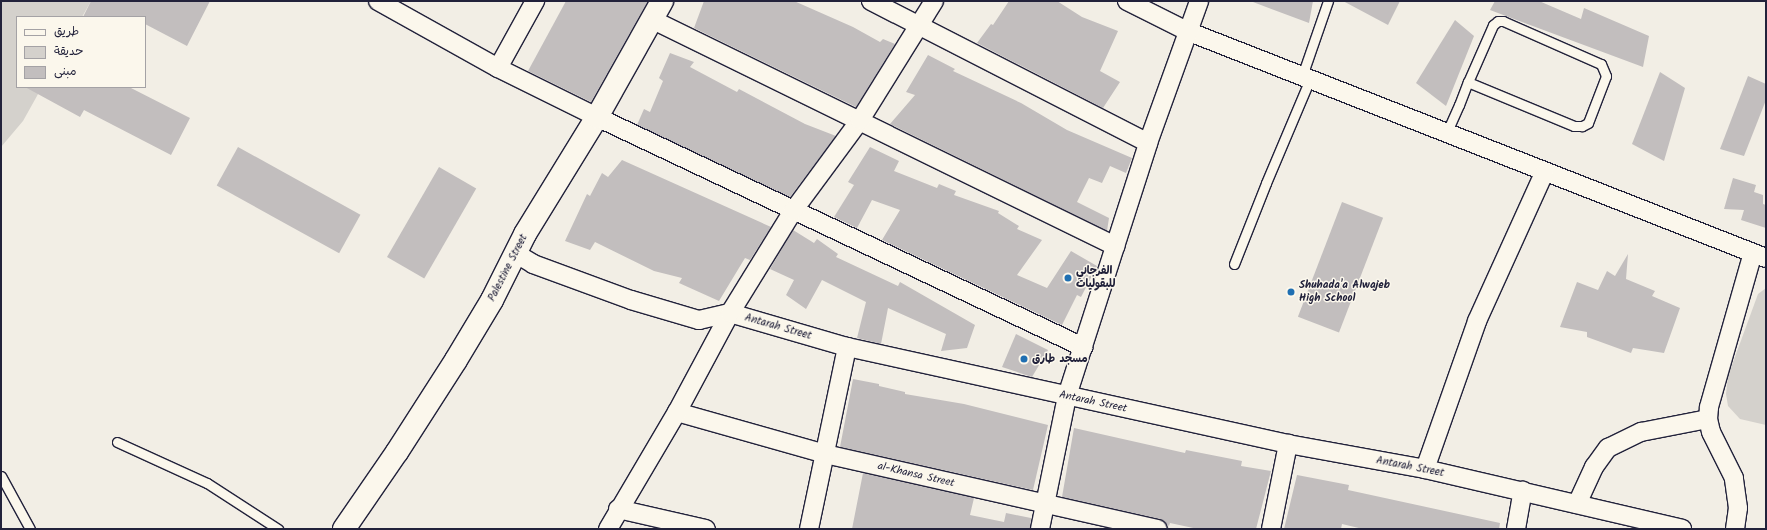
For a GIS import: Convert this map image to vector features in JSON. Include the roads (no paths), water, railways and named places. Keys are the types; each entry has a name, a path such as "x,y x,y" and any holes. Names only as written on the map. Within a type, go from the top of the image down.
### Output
{"street":[{"path":"378,1 498,68 597,117 1083,347"},
{"path":"498,68 535,1"},
{"name":"Palestine Street","path":"344,529 456,360 492,300 515,253 597,117 662,1"},
{"path":"871,1 1148,143"},
{"path":"608,529 618,509 676,412 730,313 793,211 860,120 934,1"},
{"path":"1127,1 1187,31 1544,173 1760,256 1709,407 1708,419 1711,432 1734,478 1738,508 1735,529"},
{"path":"1040,529 1046,505 1066,396 1148,143 1199,1"},
{"path":"651,19 1115,246"},
{"path":"1425,469 1477,320 1544,173"},
{"name":"Antarah Street","path":"515,253 540,267 631,300 699,320 730,313 847,347 1288,444 1425,469 1682,529"},
{"path":"810,529 847,347"},
{"name":"al-Khansa Street","path":"676,412 825,454 1158,529"},
{"path":"1577,504 1594,467 1608,448 1641,432 1708,419"},
{"path":"1270,529 1288,444"},
{"path":"1516,529 1523,491"},
{"path":"618,509 699,528"}],"lane":[{"path":"1234,264 1306,78 1328,1"},
{"path":"1446,134 1468,82 1493,24 1503,21 1601,64 1606,76 1588,123 1582,126 1574,126 1468,82"},
{"path":"117,442 207,483 278,529"},
{"path":"1,476 30,529"}],"place":[{"name":"الفرجاني للبقوليات","path":"1068,278"},
{"name":"Shuhada'a Alwajeb High School","path":"1291,292"},
{"name":"مسجد طارق","path":"1024,359"}]}
